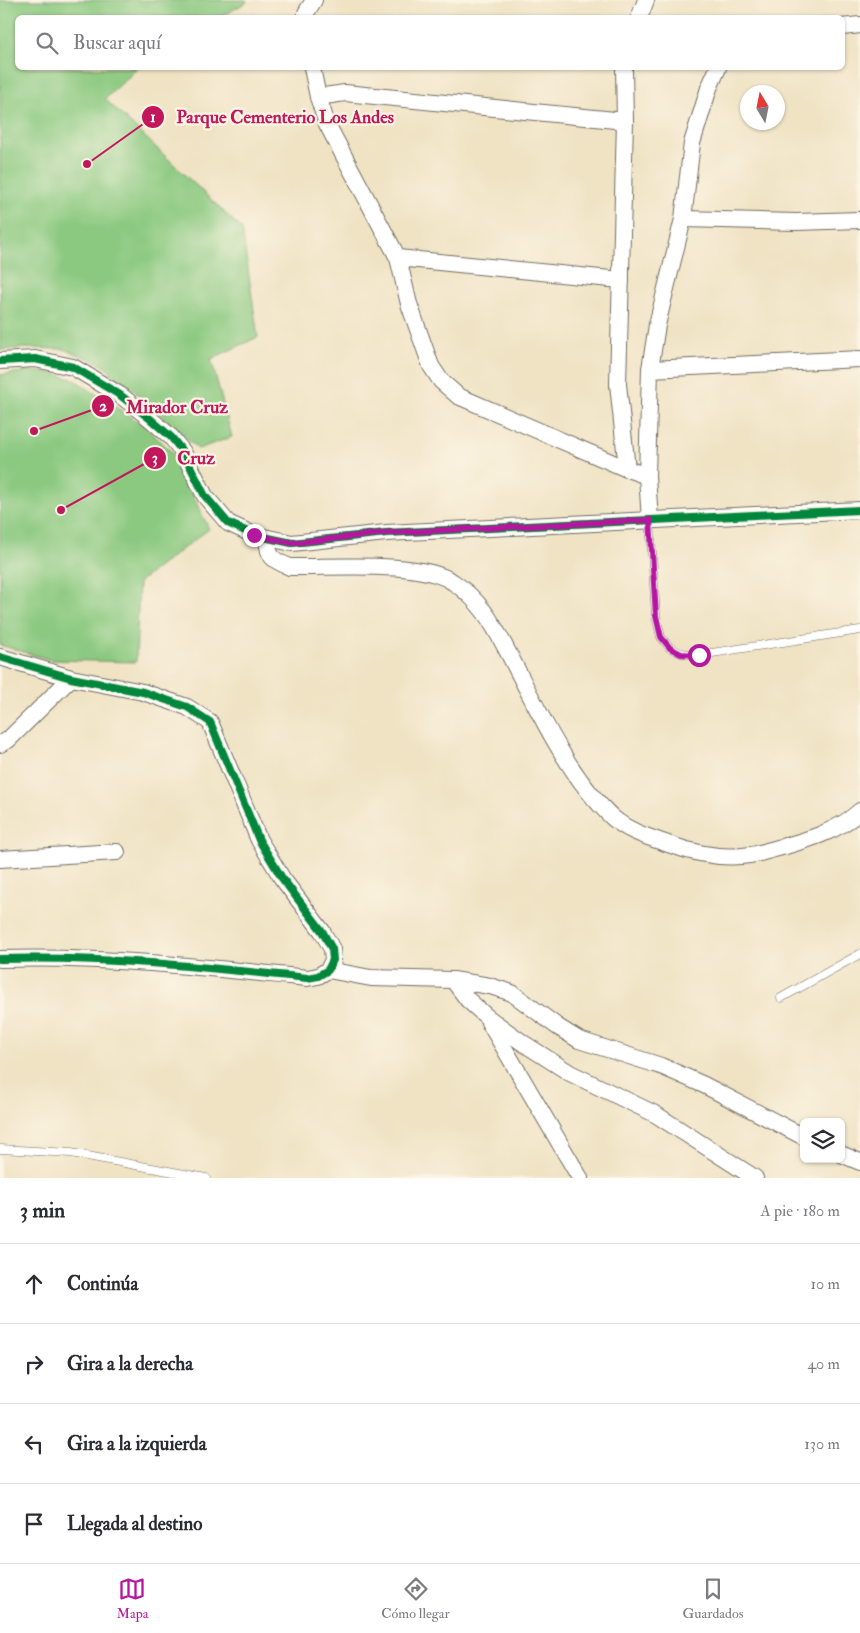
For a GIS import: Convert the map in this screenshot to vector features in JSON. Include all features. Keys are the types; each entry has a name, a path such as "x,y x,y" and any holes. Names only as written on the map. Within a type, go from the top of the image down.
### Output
{"street":[{"path":"306,15 314,0"},
{"path":"640,15 646,0"},
{"path":"845,27 860,25"},
{"path":"312,70 318,97 327,124 339,150 398,258 409,304 421,342 431,366 441,381 458,396 647,476"},
{"path":"624,70 625,120 618,384 627,469"},
{"path":"650,520 647,476 650,368 657,325 683,219 692,143 709,88 717,70"},
{"path":"318,97 345,93 625,120"},
{"path":"683,219 796,222 860,220"},
{"path":"398,258 621,280"},
{"path":"0,361 35,359 73,367 120,395 171,437 183,452 205,496 228,523 254,535 292,543 386,533 860,510"},
{"path":"650,368 860,359"},
{"path":"267,538 267,550 274,561 290,567 396,568 433,572 452,580 469,593 487,614 550,734 588,790 614,818 638,833 685,850 729,857 752,856 831,830 860,811"},
{"path":"0,657 71,678 143,692 187,707 210,722 259,840 282,878 322,931 332,950 333,960 328,970 318,976 306,978 203,966 82,959 0,959"},
{"path":"0,744 8,740 71,678"},
{"path":"0,859 117,852"},
{"path":"328,970 371,978 453,980 490,986 512,993 579,1040 669,1070 704,1085 800,1134"},
{"path":"453,980 468,1000 487,1018 570,1073 655,1114 755,1178"},
{"path":"487,1018 580,1178"},
{"path":"845,1156 860,1162"}],"lane":[{"path":"650,520 656,616 661,637 670,648 681,654 699,655 860,630"},
{"path":"781,998 860,954"},
{"path":"0,1149 71,1153 206,1178"}],"green space":[{"path":"0,0 246,0 247,2 224,15 15,15 15,70 136,70 105,99 242,229 258,337 211,359 232,437 198,449 134,391 98,362 63,349 23,348 0,350"},
{"path":"29,371 52,373 75,380 144,426 171,451 209,529 139,582 136,662 51,660 0,645 0,375"}],"cycle path":[{"path":"0,361 35,359 73,367 120,395 171,437 183,452 205,496 228,523 254,535 292,543 386,533 860,510"},
{"path":"0,657 71,678 143,692 187,707 210,722 259,840 282,878 322,931 332,949 333,960 328,970 318,976 307,978 192,966 116,961 0,959"}],"place":[{"name":"Parque Cementerio Los Andes","path":"87,164"},
{"name":"Mirador Cruz","path":"34,431"},
{"name":"Cruz","path":"61,510"}],"route":[{"path":"254,535 292,543 386,533 650,520 656,616 661,637 670,648 681,654 699,655"}]}
